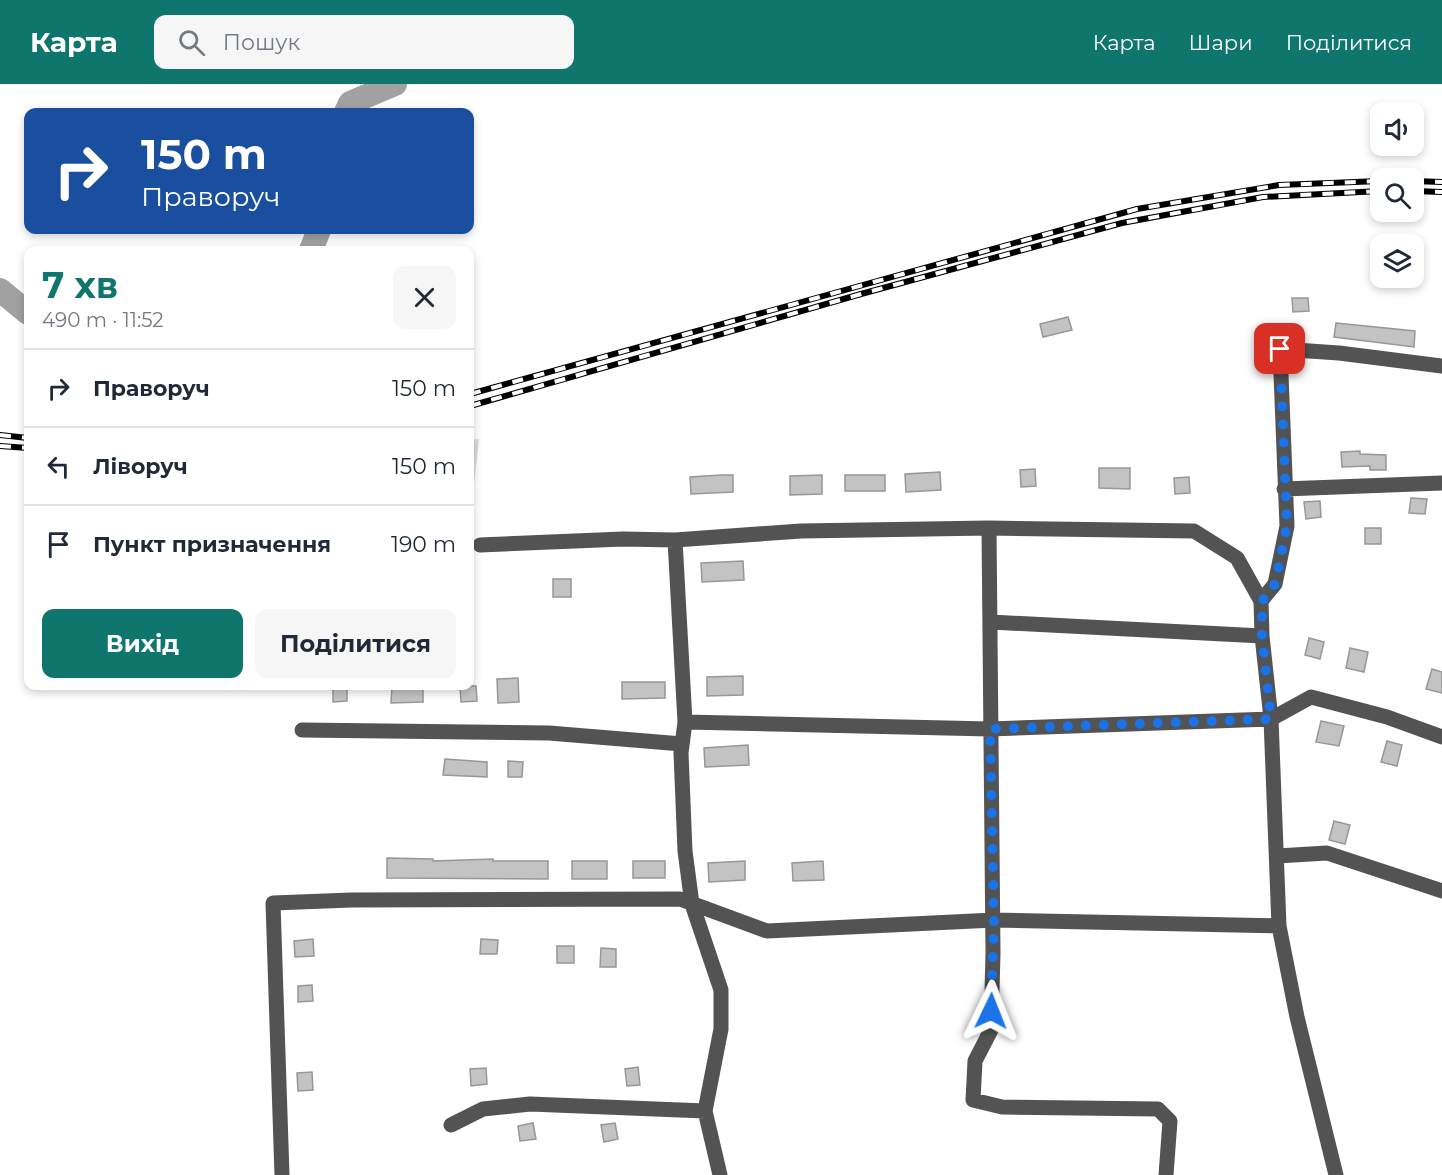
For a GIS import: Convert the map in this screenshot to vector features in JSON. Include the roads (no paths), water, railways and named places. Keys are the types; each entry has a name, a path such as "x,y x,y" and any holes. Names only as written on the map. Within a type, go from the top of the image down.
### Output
{"street":[{"path":"1262,601 1275,584 1287,526 1280,349 1339,353 1442,366"},
{"path":"1284,489 1442,483"},
{"path":"989,528 994,920 991,1030 975,1061 973,1100 1002,1107 1158,1109 1170,1121 1166,1175"},
{"path":"480,545 675,540 801,531 989,528 1194,531 1237,558 1262,601 1262,636 1271,719 1279,926 1297,1017 1336,1175"},
{"path":"675,540 685,722 682,744 685,851 692,904 721,990 721,1029 705,1111 720,1175"},
{"path":"991,622 1262,636"},
{"path":"685,722 990,729 1271,719 1311,697 1387,717 1442,737"},
{"path":"302,730 549,733 682,744"},
{"path":"1277,856 1327,853 1442,891"},
{"path":"282,1175 273,903 351,900 680,899 767,931 994,920 1279,926"},
{"path":"451,1125 483,1109 530,1104 705,1111"}],"waterway":[{"path":"348,108 350,103 395,84"},
{"path":"313,246 317,234"},
{"path":"0,290 24,310"}],"railway":[{"path":"474,393 1137,209 1279,185 1370,181"},
{"path":"1424,181 1442,182"},
{"path":"1424,191 1442,192"},
{"path":"474,405 861,294 1122,223 1263,197 1370,192"},
{"path":"0,435 24,438"},
{"path":"0,446 24,448"}]}
